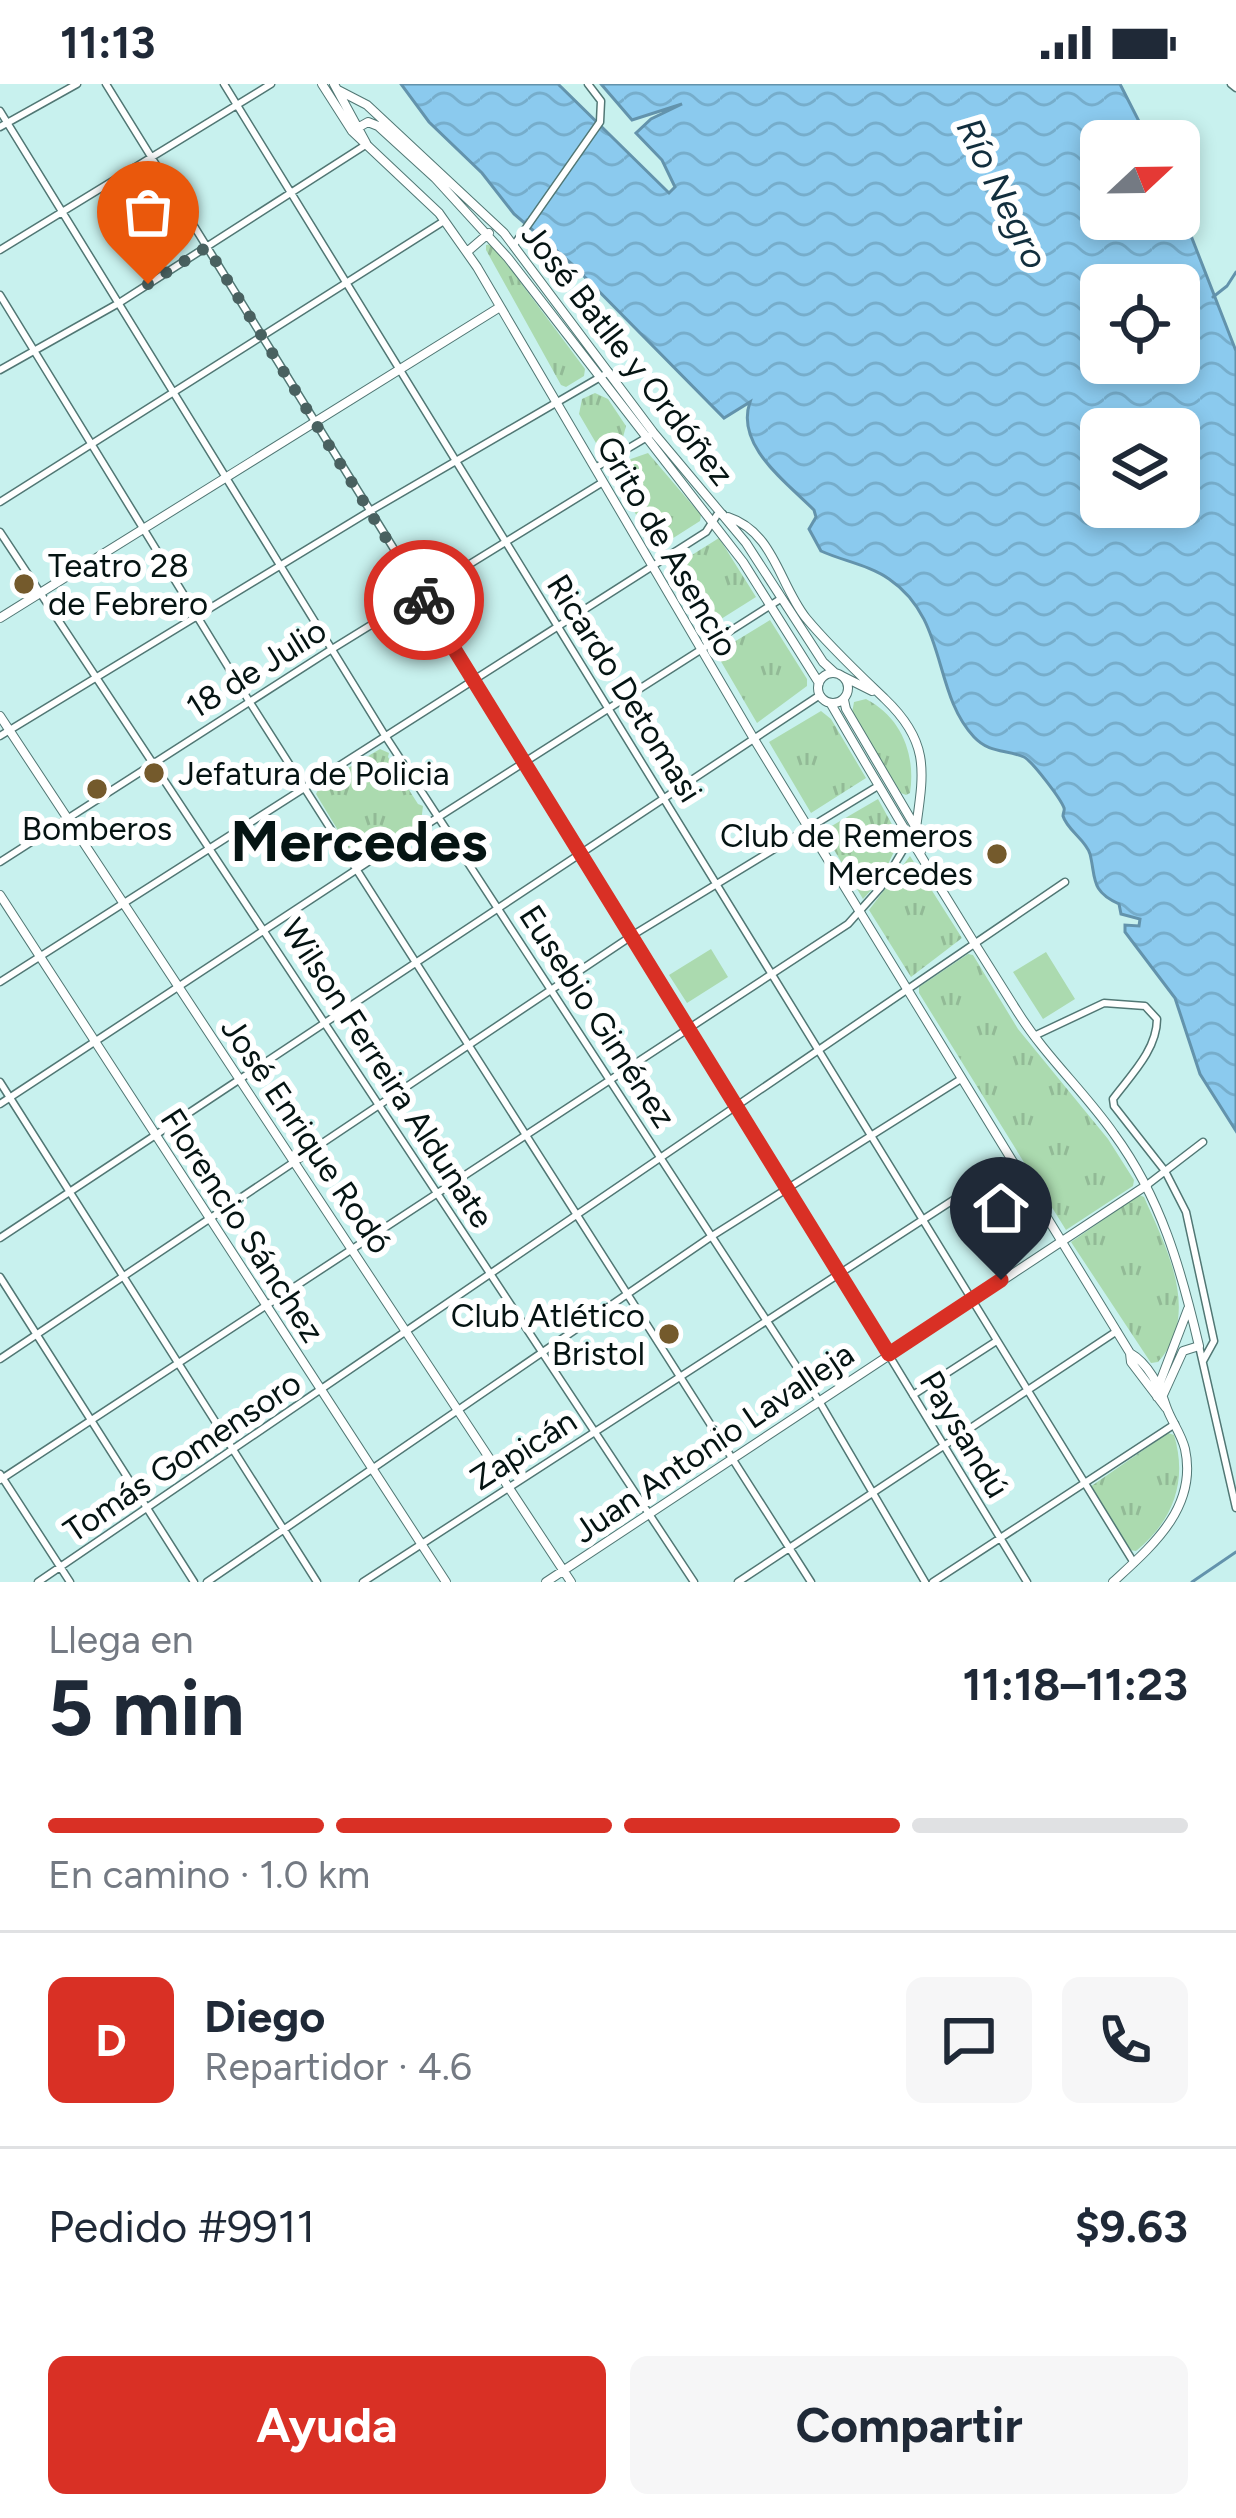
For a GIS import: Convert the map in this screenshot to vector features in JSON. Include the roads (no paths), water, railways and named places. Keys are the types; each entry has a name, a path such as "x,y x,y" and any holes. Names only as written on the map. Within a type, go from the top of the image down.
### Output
{"street":[{"path":"4,125 77,84"},
{"name":"Paysandú","path":"106,84 633,934 1027,1582"},
{"name":"Ricardo Detomasi","path":"224,84 1134,1562"},
{"path":"0,250 271,84"},
{"name":"Grito de Asencio","path":"322,84 367,144 441,217 467,252 754,740 1117,1331 1131,1361 1159,1393"},
{"path":"514,245 600,122 601,101 588,84"},
{"name":"Grito de Asencio","path":"336,87 353,125"},
{"name":"José Batlle y Ordóñez","path":"336,87 379,116 457,196 514,245 604,375"},
{"name":"Eusebio Giménez","path":"0,111 4,125 384,734 819,1401 929,1582"},
{"path":"353,125 368,112 379,116"},
{"path":"353,125 378,126 457,196 649,435 770,605 819,683 820,695 831,704 1034,1036 1110,1128 1147,1185 1172,1245 1189,1305 1236,1508"},
{"path":"0,370 119,303 367,144"},
{"path":"0,502 349,283 441,217 457,196"},
{"path":"467,252 494,224"},
{"path":"0,295 356,871 811,1582"},
{"path":"0,618 500,307"},
{"path":"5,733 604,375"},
{"path":"595,468 649,435"},
{"name":"José Batlle y Ordóñez","path":"649,435 727,518 824,662 838,674"},
{"name":"18 de Julio","path":"0,862 603,482"},
{"path":"706,532 728,530 727,518"},
{"path":"0,982 652,567 706,532 713,521 739,521 762,539 806,617 904,718 920,751 924,770 916,828 889,876 859,913 1,1477 70,1582"},
{"name":"Wilson Ferreira Aldunate","path":"0,532 694,1582"},
{"path":"0,1104 782,598"},
{"path":"819,683 823,675 838,674 885,699"},
{"path":"838,674 847,686 846,709 916,828 922,852"},
{"path":"0,1238 820,695"},
{"path":"831,704 844,700"},
{"name":"José Enrique Rodó","path":"0,716 5,733 68,818 571,1582"},
{"path":"368,746 394,749"},
{"path":"312,801 317,779"},
{"path":"0,1359 633,934 878,785"},
{"path":"425,826 429,804"},
{"path":"348,858 371,860"},
{"name":"Tomás Gomensoro","path":"38,1582 1065,882"},
{"name":"Florencio Sánchez","path":"0,895 446,1582"},
{"path":"1034,1036 1111,1001 1154,1012 1157,1029 1152,1042 1113,1099 1165,1171 1186,1213 1214,1341 1203,1361"},
{"path":"207,1582 712,1235 961,1078"},
{"path":"0,1082 317,1582"},
{"path":"1147,1185 1204,1142"},
{"name":"Zapicán","path":"363,1582 1012,1162"},
{"name":"Juan Antonio Lavalleja","path":"546,1582 1147,1185"},
{"path":"0,1277 194,1582"},
{"path":"1159,1393 1166,1361 1189,1305"},
{"path":"738,1582 1117,1331"},
{"path":"913,1395 997,1341"},
{"path":"1174,1347 1198,1342"},
{"path":"1159,1393 1179,1355 1198,1342"},
{"path":"1113,1582 1168,1528 1185,1489 1186,1456 1175,1424 1144,1365 1130,1353"},
{"path":"1144,1365 1166,1361"},
{"path":"929,1582 1175,1424"}],"water":[{"name":"Río Negro","path":"401,84 558,84 669,193 675,187 662,160 636,133 651,119 682,104 632,120 601,84 1120,84 1138,120 1080,120 1080,240 1193,240 1236,351 1236,1131 1200,1074 1175,998 1125,932 1125,925 1139,926 1140,919 1121,914 1119,904 1099,889 1088,849 1065,821 1062,803 1033,765 1024,757 980,742 961,719 931,635 908,595 881,574 821,551 809,529 816,517 814,510 756,447 747,418 750,402 724,418 572,264 514,214 482,173 429,122"}],"waterway":[{"path":"1213,297 1236,272"},
{"path":"1192,1582 1236,1552"}],"place":[{"name":"Teatro 28 de Febrero","path":"24,584"},
{"name":"Jefatura de Policia","path":"154,773"},
{"name":"Bomberos","path":"97,789"},
{"name":"Club de Remeros Mercedes","path":"997,854"},
{"name":"Club Atlético Bristol","path":"669,1334"}],"district":[{"name":"Mercedes","path":"359,841"}]}
